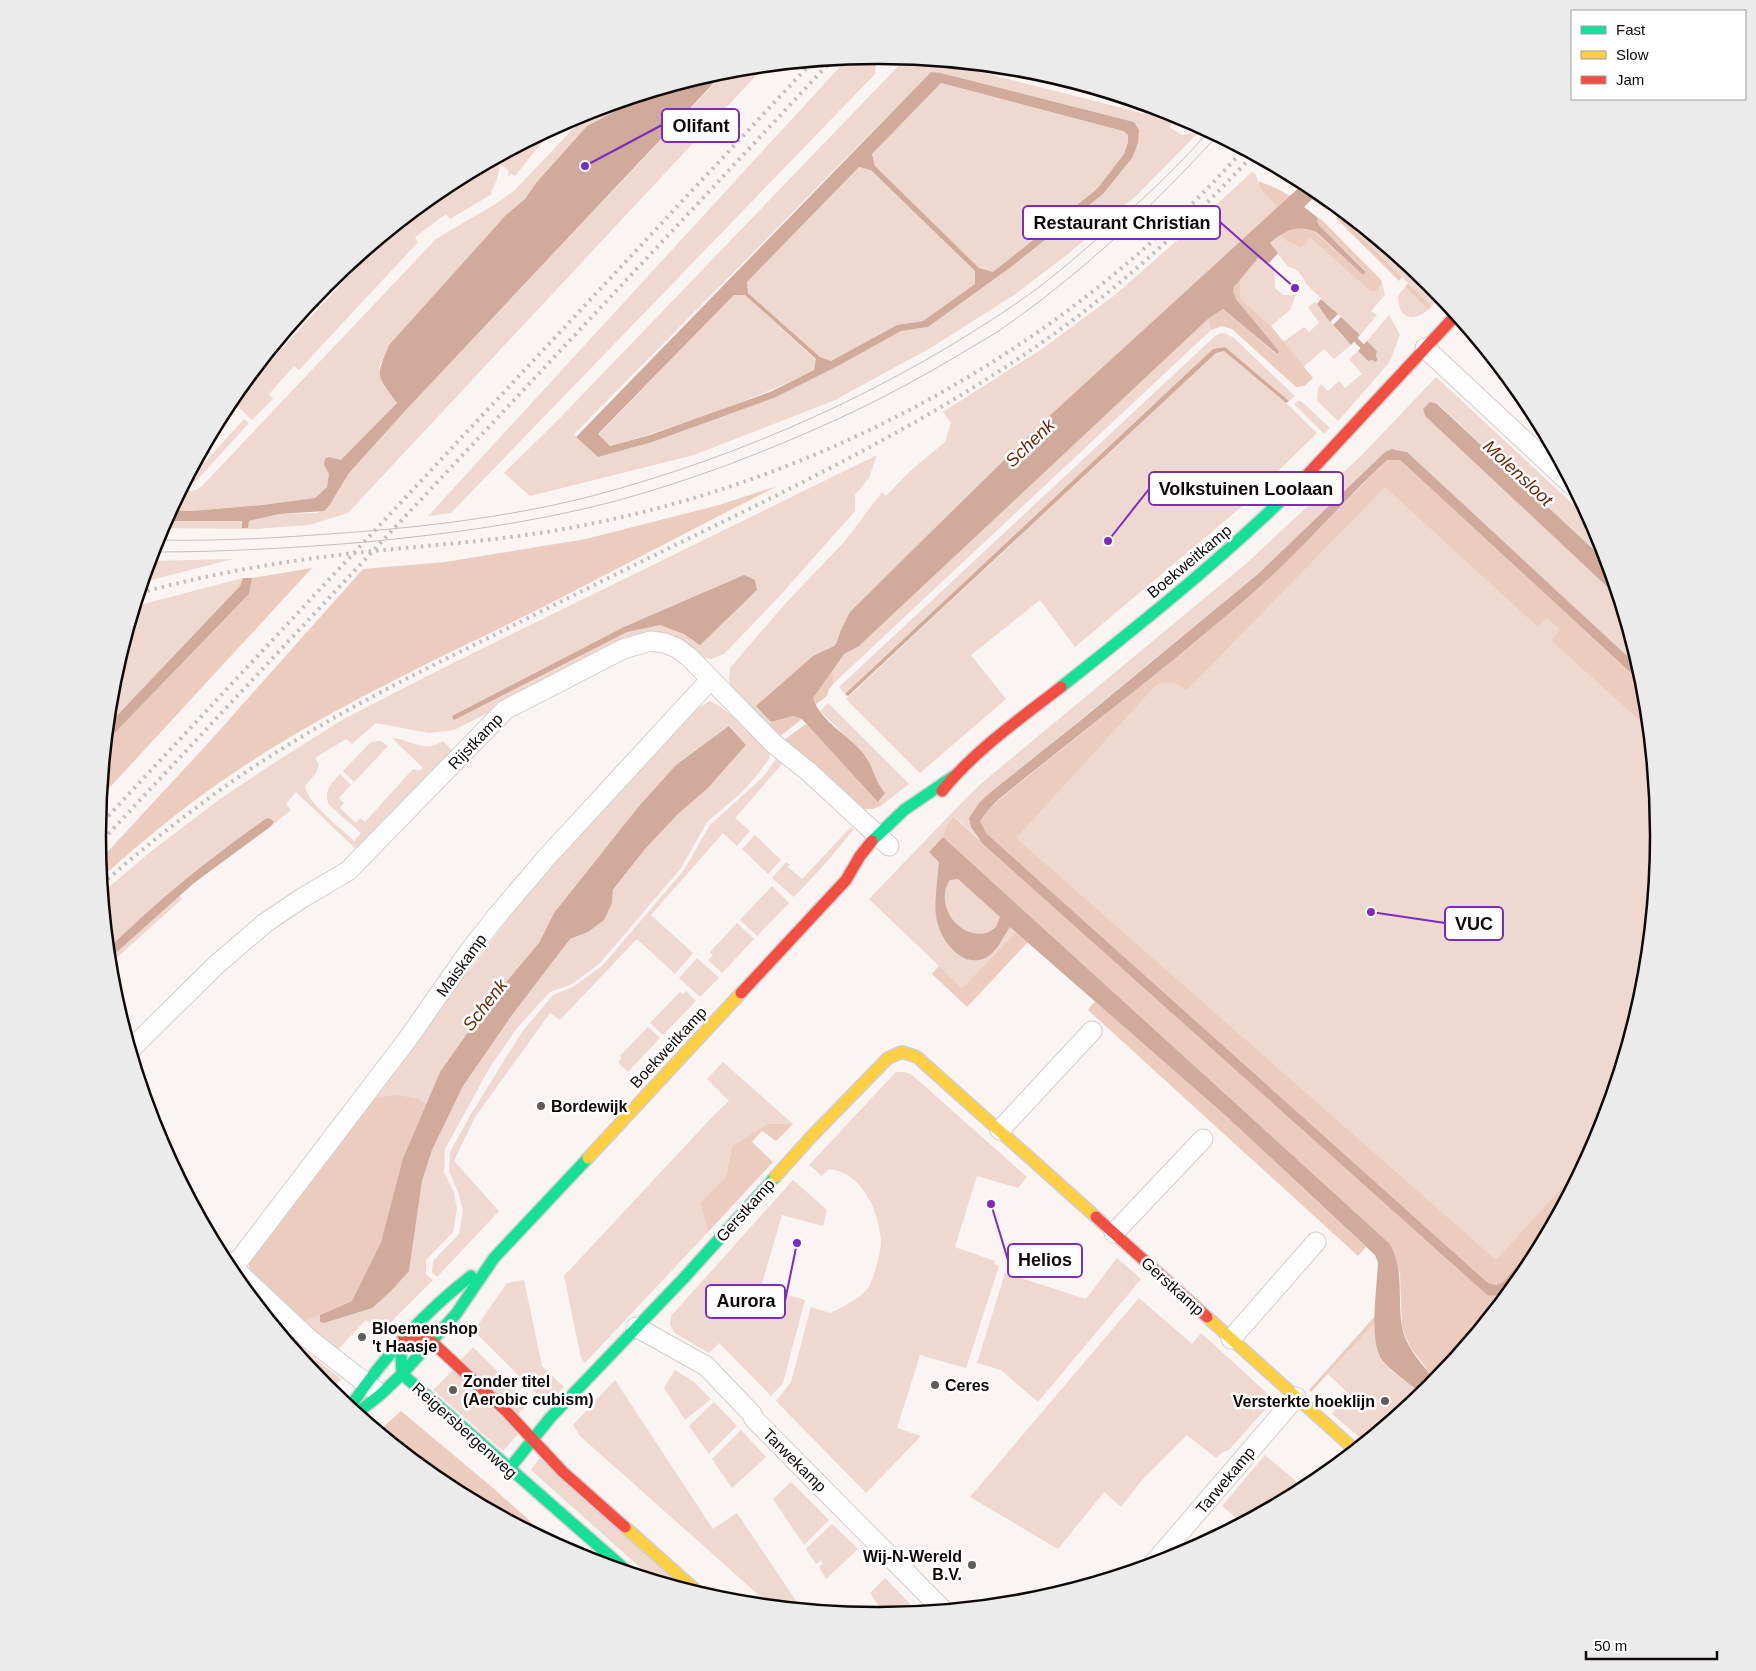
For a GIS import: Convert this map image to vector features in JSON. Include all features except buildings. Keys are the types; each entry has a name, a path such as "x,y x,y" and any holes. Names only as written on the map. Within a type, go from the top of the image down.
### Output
{"street":[{"name":"Boekweitkamp","path":"926,809 954,776 988,745 1230,549 1288,495 1451,320"},
{"path":"1425,348 1558,472"},
{"name":"Rijstkamp","path":"136,1044 216,965 265,924 302,898 348,871 505,710 623,649 651,641 665,643 678,648 774,744 809,772 887,843"},
{"name":"Maiskamp","path":"233,1258 402,1047 470,950 496,917 546,858 710,680"},
{"name":"Boekweitkamp","path":"354,1401 365,1383 400,1342 441,1300 494,1258 846,880 861,854 887,843 924,794 954,776"},
{"name":"Boekweitkamp","path":"846,880 866,868"},
{"path":"1000,1130 1092,1031"},
{"name":"Gerstkamp","path":"508,1468 533,1441 550,1418 683,1279 812,1136 888,1058 902,1052 917,1057 1351,1446"},
{"path":"1114,1233 1203,1139"},
{"path":"1232,1339 1316,1242"},
{"name":"Boekweitkamp","path":"362,1409 402,1374 456,1314 494,1258"},
{"path":"253,1287 309,1339 380,1395"},
{"name":"Tarwekamp","path":"636,1327 706,1366 752,1414 754,1419 938,1605"},
{"path":"400,1342 431,1341 506,1410 563,1472 688,1583"},
{"name":"Reigersbergenweg","path":"400,1342 402,1374 615,1561"},
{"name":"Tarwekamp","path":"1163,1553 1296,1397"}],"shaded area":[{"path":"876,64 875,74 451,513 428,516 842,65"},
{"path":"900,64 968,69 1164,119 1172,122 1169,127 1182,135 1198,133 1136,196 1068,254 1014,295 932,347 833,401 694,455 530,496 504,473 558,420","holes":["931,72 1134,122 1132,158 1103,194 1011,267 928,327 901,331 838,366 774,398 598,457 574,434"]},
{"path":"758,73 348,513 309,525 255,529 170,528 174,521 243,521 245,527 248,527 249,521 279,514 317,513 329,506 349,473 405,411 716,81"},
{"path":"941,83 1123,131 1128,135 1124,154 1097,189 993,272 979,268 875,166 872,154"},
{"path":"619,109 587,126 536,183 525,199 498,224 389,345 379,367 397,403 341,461 337,460 324,465 329,474 327,487 315,498 262,505 179,510 188,491 196,490 202,486 436,239 497,203 515,190 577,125"},
{"path":"545,139 515,176 511,174 508,177 509,171 500,164 492,194 450,219 446,214 415,237 418,242 299,370 294,366 269,394 273,399 252,420 237,406 269,362 360,264 408,223 492,167"},
{"path":"859,167 871,169 975,271 975,284 923,321 897,325 831,361 820,357 748,293 747,282"},
{"path":"1252,172 1256,175 1260,189 1278,207 1003,462 845,622 837,642 833,646 813,656 757,706 771,722 767,728 733,692 729,680 730,668 784,605 845,541 882,492 886,496 910,471 945,442 951,423 943,412 1042,349 1115,295"},
{"path":"1258,181 1290,196 1278,207 1260,189"},
{"path":"1313,198 1328,208 1326,210 1311,199"},
{"path":"1338,216 1348,223 1402,277 1399,281 1336,218"},
{"path":"1317,217 1381,280 1382,283 1378,291 1370,291 1311,238 1300,247 1285,240 1280,234 1298,228 1315,232 1363,275 1366,271 1318,224"},
{"path":"1347,223 1387,255 1435,303 1432,306"},
{"path":"1280,234 1285,240 1311,237 1370,291 1380,289 1382,283 1385,295 1371,311 1377,315 1360,335 1306,284 1299,272 1288,267 1270,243"},
{"path":"1258,258 1274,267 1275,288 1283,295 1293,295 1297,292 1290,310 1271,326 1239,297 1240,279"},
{"path":"1240,279 1240,298 1271,326 1313,378 1305,386 1296,387 1232,329 1222,326 1211,330 1208,319 1223,309 1276,354 1279,351 1236,299 1233,290"},
{"path":"1408,283 1432,306 1428,310 1405,287"},
{"path":"1405,287 1428,310 1416,317 1407,316 1403,313 1398,296"},
{"path":"734,295 745,295 816,360 814,370 765,393 714,413 610,446 598,435"},
{"path":"1315,302 1351,345 1334,359 1324,349 1303,367 1283,342 1304,327 1309,332 1319,323 1308,307"},
{"path":"1389,315 1400,335 1389,363 1338,421 1317,401 1318,389 1321,384 1328,391 1339,381 1345,388 1362,374 1349,359 1358,351 1368,361 1377,351 1367,341"},
{"path":"1208,319 1211,330 834,683 832,670 844,653 859,646"},
{"path":"1224,333 1234,338 1295,396 1289,401 1225,347 1213,349 845,694 839,687 1213,338 1218,334"},
{"path":"1224,351 1288,405 1317,433 1239,509 1075,647 1040,600 971,655 1006,699 920,773 846,699 1216,353"},
{"path":"1436,377 1576,507 1595,551 1438,404 1426,417 1610,589 1628,657 1407,452 1396,449 1385,452 1258,574 980,802 971,827 978,838 955,817 945,828 943,837 929,852 940,862 936,915 994,952 1010,926 1016,932 962,988 869,899 983,782 1248,562 1361,456"},
{"path":"1300,400 1330,428 1324,434 1294,404"},
{"path":"244,419 249,423 192,484 201,466"},
{"path":"877,455 869,478 855,495 855,511 776,600 724,654 711,659 627,643 454,730 429,733 376,723 352,744 346,739 315,758 319,765 316,773 305,786 311,800 354,841 361,833 329,805 327,800 329,788 340,774 351,785 339,798 344,803 340,808 356,823 360,818 365,822 413,769 420,771 423,768 392,738 423,746 436,745 443,741 454,752 359,852 296,792 286,804 291,810 270,827 273,822 271,819 267,819 205,864 179,895 182,899 117,958 108,888 154,849 220,799 274,763 342,720 445,667"},
{"path":"1387,460 1400,460 1632,674 1641,722 1551,640 1560,630 1547,618 1538,627 1385,487 1187,690 1172,683 1156,685 1016,838 1496,1260 1567,1182 1523,1258 1503,1282 1496,1285 1488,1283 986,833 979,821 999,800 1160,671 1255,591 1306,543"},
{"path":"1388,461 1635,686 1648,785 1650,836 1643,936 1635,986 1609,1084 1591,1131 1570,1177 1543,1226 1497,1277 1000,830"},
{"path":"777,486 311,725 238,770 202,795 107,872 107,853 210,741 363,569 445,562 586,539 719,505"},
{"path":"233,559 150,580 157,561"},
{"path":"312,568 108,790 113,735 249,594 252,578"},
{"path":"243,578 240,586 116,717 121,685 142,604"},
{"path":"832,670 834,683 829,689 827,696 815,705 812,698"},
{"path":"710,701 727,711 749,732 770,753 769,759 742,792 707,822 681,868 600,963 572,984 550,992 517,1028 490,1067 445,1149 444,1172 454,1193 457,1209 453,1232 426,1260 426,1274 433,1280 380,1333 366,1320 338,1349 304,1322 320,1315 320,1322 409,1271 422,1181 432,1150 463,1086 512,1015 570,939 588,932 612,903 613,891 645,849 678,814 708,788 746,745 730,726 676,765 639,806 554,913 539,943 440,1072 426,1104 419,1099 369,1098 463,967 469,971 511,915 506,911 695,705 698,708"},
{"path":"828,703 909,784 882,805 878,802 885,793 879,787 874,773 856,746 820,711"},
{"path":"793,716 802,719 778,738 767,728 771,722"},
{"path":"806,724 882,805 873,809 859,809 781,742"},
{"path":"381,741 388,746 354,782 343,771 371,742"},
{"path":"776,759 782,764 735,818 750,831 737,846 723,833 651,915 693,953 675,974 637,939 560,1020 550,1013 475,1117 454,1161 499,1211 437,1277 432,1272 433,1261 459,1234 463,1210 449,1171 450,1152 471,1114 522,1032 553,995 573,987 602,966 684,870 710,825 763,777"},
{"path":"954,817 1487,1295 1499,1293 1458,1344 1430,1374 1411,1348 1402,1327 1400,1274 1389,1243 943,837 945,828"},
{"path":"851,827 854,829 794,897 772,878 786,862 790,865 788,867 802,879"},
{"path":"755,835 781,860 768,874 742,849"},
{"path":"958,879 1000,917 996,927 986,933 975,933 958,925 951,917 945,899 946,889 950,880"},
{"path":"772,886 789,903 757,936 740,920"},
{"path":"737,923 754,939 722,973 708,960 713,955 710,952"},
{"path":"1016,932 1028,942 967,1007 932,974 939,966 962,988"},
{"path":"697,958 719,978 700,997 679,978"},
{"path":"686,991 696,1001 663,1035 650,1023 680,992 683,994"},
{"path":"1095,1001 1226,1116 1366,1247 1358,1256 1088,1010"},
{"path":"648,1027 660,1038 628,1072 618,1062 622,1058 620,1056"},
{"path":"723,1062 793,1124 767,1124 732,1146 726,1177 700,1203 708,1232 585,1363 581,1358 564,1276 729,1101 707,1079"},
{"path":"896,1072 911,1074 1027,1177 1018,1188 977,1176 955,1247 995,1261 994,1264 999,1266 966,1368 920,1355 897,1428 921,1436 866,1493 776,1401 791,1382 811,1307 830,1313 860,1296 871,1283 880,1249 880,1229 877,1218 867,1195 859,1185 851,1177 829,1169 822,1176 809,1165"},
{"path":"398,1095 419,1099 426,1104 403,1158 381,1242 352,1301 304,1322 249,1270 249,1259 369,1098"},
{"path":"767,1124 793,1124 776,1141 762,1131 752,1142 773,1162 708,1232 700,1203 726,1177 732,1146"},
{"path":"793,1180 827,1210 823,1226 782,1215 761,1287 805,1300 783,1383 771,1396 719,1343 709,1353 675,1333 670,1325 671,1316"},
{"path":"1117,1258 1141,1279 1038,1402 1001,1370 977,1363 1005,1273 1086,1299"},
{"path":"524,1280 542,1366 564,1387 552,1400 545,1402 475,1332 477,1326 507,1283"},
{"path":"1139,1298 1192,1344 1201,1333 1266,1392 1268,1406 1229,1450 1216,1458 1187,1435 1142,1480 1121,1507 1104,1492 1058,1549 970,1497"},
{"path":"1376,1315 1375,1323 1311,1392 1309,1390"},
{"path":"1375,1323 1376,1346 1380,1358 1394,1373 1415,1389 1360,1438 1332,1414 1349,1394 1328,1374"},
{"path":"473,1347 529,1403 518,1414 460,1361"},
{"path":"301,1348 341,1379 336,1385"},
{"path":"453,1370 519,1433 503,1451 433,1390"},
{"path":"675,1370 694,1382 711,1399 685,1420 664,1388"},
{"path":"615,1380 713,1529 737,1513 798,1603 763,1598 580,1436 573,1425"},
{"path":"714,1402 737,1426 709,1454 689,1426"},
{"path":"401,1411 539,1529 492,1504 449,1477 383,1427"},
{"path":"741,1430 766,1457 732,1488 712,1459"},
{"path":"1265,1455 1298,1483 1237,1518 1222,1506"},
{"path":"540,1458 674,1580 643,1570 531,1470"},
{"path":"791,1482 829,1520 804,1545 773,1499"},
{"path":"832,1524 858,1549 826,1579 819,1567 823,1564 821,1561 816,1564 806,1549"},
{"path":"885,1578 912,1606 880,1607 870,1593"}],"water":[{"path":"931,72 1134,122 1139,130 1138,143 1132,158 1103,194 1011,267 928,327 901,331 838,366 774,398 652,442 598,457 576,437","holes":["941,83 1123,131 1128,135 1124,154 1097,189 993,272 979,268 875,166 872,154","859,167 871,170 975,271 975,284 923,321 897,325 831,361 820,357 748,293 747,282","734,295 745,295 816,359 814,370 770,392 650,435 610,446 598,434"]},
{"path":"715,82 405,411 349,473 324,511 279,514 249,521 248,528 242,528 242,521 174,521 179,510 262,505 315,498 327,487 329,474 324,465 325,459 329,457 341,460 397,403 385,387 380,376 380,370 389,345 506,215 525,199 536,183 587,126 621,108 678,90"},
{"name":"Schenk","path":"1298,188 1313,198 1304,207 1317,217 1318,224 1366,272 1363,275 1316,232 1303,229 1291,230 1275,239 1270,243 1278,253 1269,263 1258,258 1233,290 1236,299 1279,351 1277,354 1223,309 1208,319 859,646 844,654 813,698 817,707 830,723 854,743 867,759 879,785 885,793 878,802 802,719 793,716 771,722 756,706 813,656 834,646 850,612 1045,420"},
{"path":"1321,299 1338,314 1330,322 1317,304"},
{"path":"1341,317 1360,335 1351,345 1333,325"},
{"path":"1367,341 1377,351 1375,359 1368,361 1358,351"},
{"path":"1225,347 1289,401 1286,403 1224,351 1216,353 848,696 845,694 1213,349"},
{"path":"1430,402 1437,404 1595,551 1610,589 1426,417 1423,409"},
{"path":"1392,449 1407,452 1628,657 1632,674 1400,460 1387,460 1255,591 1160,671 999,799 980,821 986,833 1488,1283 1496,1285 1503,1282 1523,1258 1497,1295 1487,1295 982,843 971,827 969,818 980,802 991,792 1258,574 1385,452"},
{"path":"744,575 755,580 757,590 700,645 684,634 660,625 627,632 454,720 452,716 624,627"},
{"path":"243,578 252,578 249,594 113,735 116,717 240,586"},
{"path":"729,726 746,745 708,788 678,814 645,849 613,890 612,903 604,920 588,932 570,939 512,1015 463,1086 432,1150 422,1181 409,1271 372,1308 324,1323 320,1322 320,1315 352,1301 381,1242 403,1158 440,1072 488,1004 539,943 554,913 639,806 676,765"},
{"path":"267,818 274,822 270,827 194,883 116,953 114,943 146,913 226,848"},
{"path":"943,837 1389,1243 1394,1253 1399,1274 1404,1335 1416,1356 1430,1374 1416,1389 1382,1360 1376,1346 1375,1310 1378,1262 1375,1255 1226,1116 1010,927 997,947 987,957 969,960 953,950 941,933 936,915 935,903 939,862 929,852","holes":["958,879 1000,917 996,927 986,933 975,933 958,925 951,917 945,899 946,889 950,880"]}],"waterway":[{"name":"Molensloot","path":"1352,336 1375,359"}],"tram line":[{"path":"165,540 255,539 349,533 489,517 592,496 648,480 759,441 813,418 917,365 1017,303 1059,271 1128,212 1170,173 1204,136"},
{"path":"160,552 286,548 366,542 489,527 551,516 612,502 670,485 756,454 840,418 890,393 991,336 1066,281 1144,211 1213,140"}],"railway":[{"path":"106,836 827,65"},
{"path":"107,818 807,67"},
{"path":"146,592 214,575 314,558 552,531 650,510 746,481 840,444 930,399 1016,347 1097,288 1173,222 1239,154"},
{"path":"108,879 206,800 272,755 376,694 872,446 997,373 1066,325 1123,280 1203,207 1249,159"}],"traffic: fast":[{"path":"1061,687 1157,610 1219,557 1309,473"},
{"path":"872,841 904,810 954,776"},
{"path":"362,1409 402,1374 456,1314 494,1258 588,1158"},
{"path":"509,1469 550,1418 683,1279 775,1177"},
{"path":"354,1402 376,1371 405,1337 453,1290 471,1276"},
{"path":"401,1356 402,1374 615,1561"}],"traffic: slow":[{"path":"588,1158 741,993"},
{"path":"775,1177 888,1058 902,1052 917,1057 1096,1217"},
{"path":"1207,1317 1351,1446"},
{"path":"625,1527 688,1583"}],"traffic: jam":[{"path":"1309,473 1451,320"},
{"path":"942,791 983,749 1061,687"},
{"path":"741,993 846,880 860,856 872,841"},
{"path":"1096,1217 1207,1317"},
{"path":"400,1342 431,1341 506,1411 563,1472 625,1527"}],"place":[{"name":"Olifant","path":"585,166"},
{"name":"Restaurant Christian","path":"1295,288"},
{"name":"Volkstuinen Loolaan","path":"1108,541"},
{"name":"VUC","path":"1371,912"},
{"name":"Bordewijk","path":"541,1106"},
{"name":"Helios","path":"991,1204"},
{"name":"Aurora","path":"797,1243"},
{"name":"Bloemenshop 't Haasje","path":"362,1337"},
{"name":"Ceres","path":"935,1385"},
{"name":"Zonder titel (Aerobic cubism)","path":"453,1390"},
{"name":"Versterkte hoeklijn","path":"1385,1401"},
{"name":"Wij-N-Wereld B.V.","path":"972,1565"}]}
